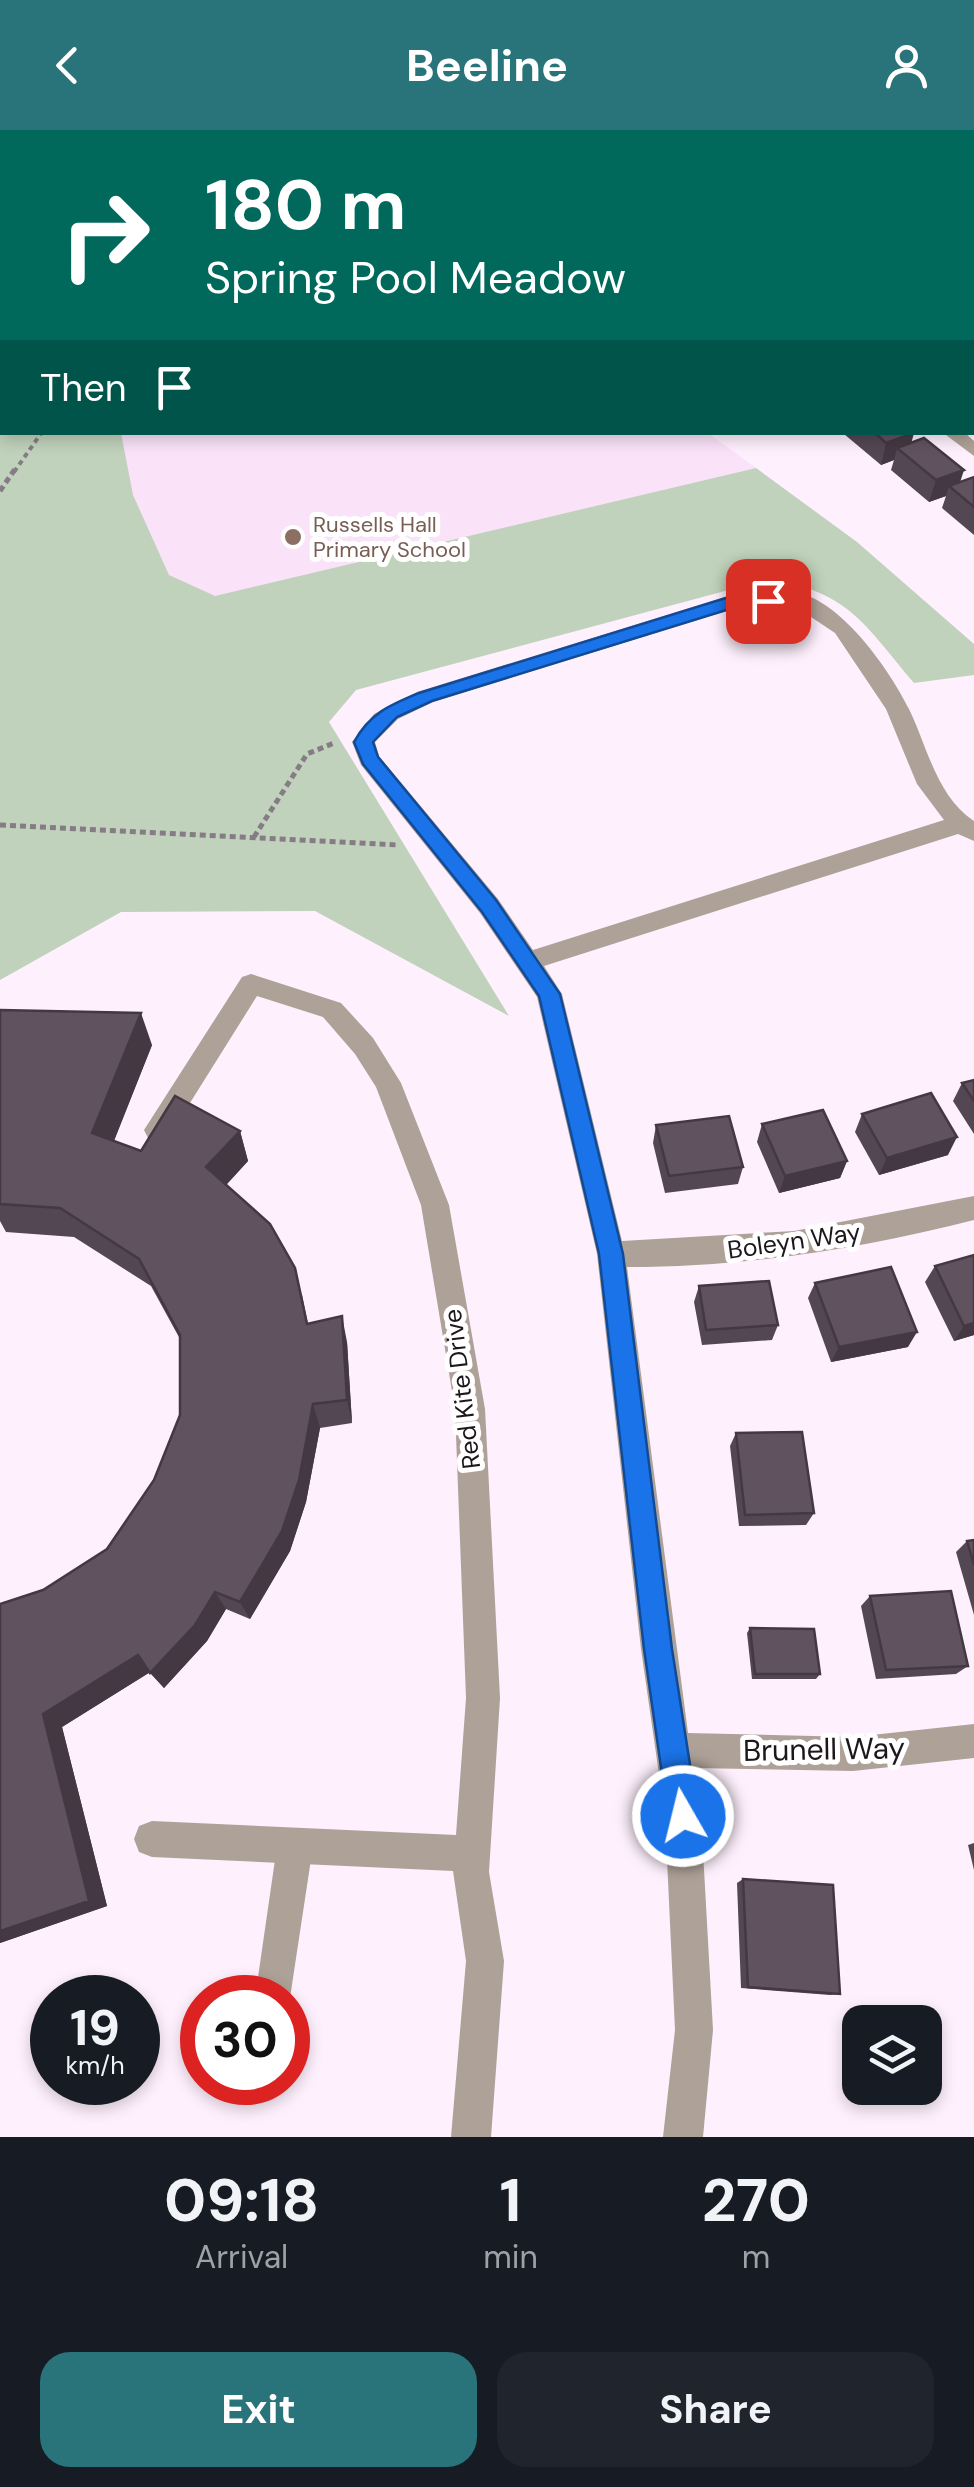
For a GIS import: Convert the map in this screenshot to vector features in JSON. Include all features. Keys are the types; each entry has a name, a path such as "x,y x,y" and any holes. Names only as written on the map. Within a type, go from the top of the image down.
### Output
{"street":[{"path":"527,962 967,828 929,784 898,707 843,628 800,600 735,601 426,697 390,712 372,726 364,742 370,759 442,847 549,994 611,1254 683,1816 694,2030 683,2137"},
{"name":"Red Kite Drive","path":"145,1150 251,984 332,1010 388,1083 435,1205 470,1409 484,1698 471,1872 486,1961 472,2137"},
{"name":"Boleyn Way","path":"611,1254 691,1256 824,1238 974,1208"},
{"name":"Brunell Way","path":"673,1750 853,1754 974,1742"},
{"path":"152,1839 473,1854"},
{"path":"277,1975 296,1846"}],"path":[{"path":"0,490 40,435"},
{"path":"254,838 307,754 372,726"},
{"path":"0,825 442,847"}],"shaded area":[{"name":"Russells Hall Primary School","path":"103,435 711,435 756,468 141,614"}],"green space":[{"path":"0,435 121,435 133,495 169,575 215,596 756,468 857,542 974,644 974,675 914,683 867,627 835,601 794,585 766,580 356,690 329,722 509,1016 315,911 121,912 0,980"}],"building":[{"path":"877,435 908,435 886,443"},
{"path":"924,438 964,470 936,480 897,448"},
{"path":"974,477 974,507 949,486"},
{"path":"0,1010 141,1013 92,1133 141,1151 175,1096 240,1131 206,1167 270,1224 295,1268 307,1324 342,1316 347,1400 313,1404 299,1480 282,1531 240,1602 215,1592 195,1625 150,1673 138,1655 43,1714 89,1901 0,1931 0,1604 43,1590 107,1549 154,1480 180,1415 180,1335 139,1259 60,1208 0,1204"},
{"path":"974,1080 974,1101 962,1083"},
{"path":"931,1093 957,1137 887,1158 862,1114"},
{"path":"823,1110 847,1161 785,1176 762,1124"},
{"path":"729,1116 743,1167 669,1176 656,1125"},
{"path":"974,1255 974,1323 964,1326 935,1266"},
{"path":"891,1267 917,1332 839,1347 815,1283"},
{"path":"769,1281 778,1325 706,1330 699,1286"},
{"path":"802,1432 814,1513 745,1515 736,1433"},
{"path":"974,1540 974,1565 967,1541"},
{"path":"951,1591 968,1666 886,1670 870,1596"},
{"path":"750,1628 814,1629 820,1674 755,1674"},
{"path":"743,1879 833,1885 840,1994 748,1987"}],"place":[{"name":"Russells Hall Primary School","path":"293,537"}],"route":[{"path":"683,1816 658,1649 611,1254 549,994 489,906 370,759 364,742 372,726 390,712 426,697 735,601 768,601"}]}
